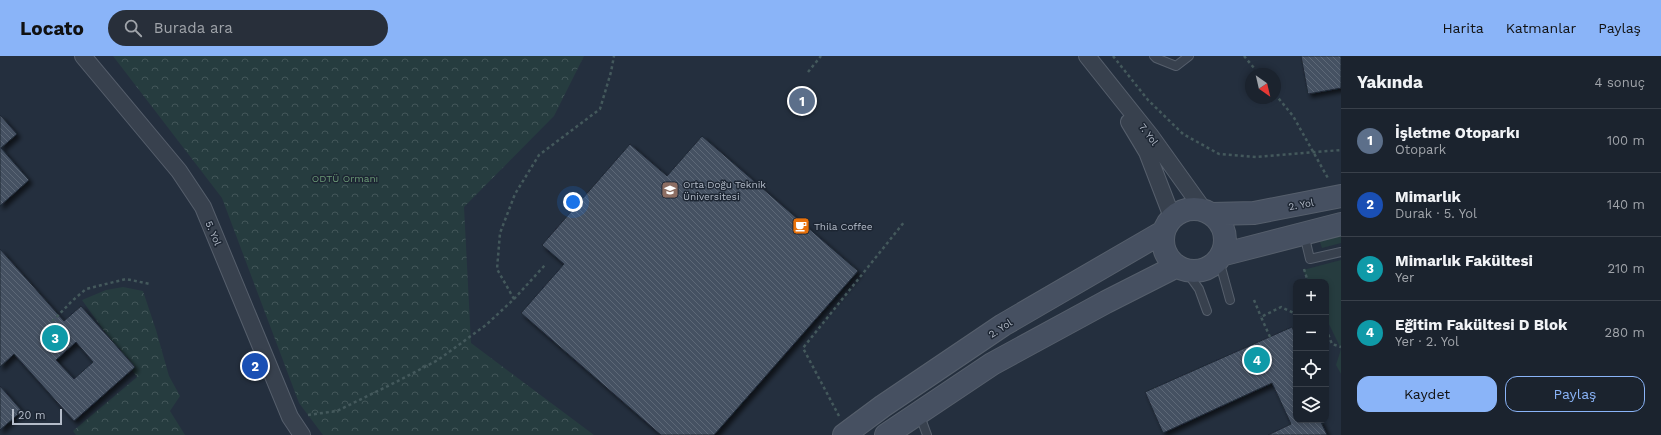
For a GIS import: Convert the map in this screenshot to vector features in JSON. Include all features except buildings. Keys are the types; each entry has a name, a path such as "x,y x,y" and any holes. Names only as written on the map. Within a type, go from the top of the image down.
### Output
{"street":[{"name":"5. Yol","path":"83,56 179,171 203,206 290,417 302,435"},
{"name":"7. Yol","path":"1089,59 1150,134 1208,212"},
{"name":"7. Yol","path":"1089,59 1147,152 1168,225"},
{"name":"2. Yol","path":"846,434 1003,325 1168,225 1183,210 1193,208 1208,212 1254,213 1340,196"},
{"path":"1208,212 1219,220 1223,228 1225,246 1220,258"},
{"path":"1168,225 1162,242 1170,260 1182,268 1196,271 1206,269 1220,258 1304,233 1341,224"},
{"path":"886,435 992,364 1106,302 1182,268"}],"lane":[{"path":"1154,56 1176,66 1189,56"},
{"path":"1304,233 1310,259 1341,252"},
{"path":"1220,258 1230,300"},
{"path":"1182,268 1199,289 1207,311"},
{"path":"919,412 927,435"}],"path":[{"path":"514,299 496,269 500,233 513,201 539,155 600,109 614,56"},
{"path":"808,72 821,56"},
{"path":"1113,56 1148,100 1183,134 1219,154 1256,157 1341,150"},
{"path":"1244,56 1254,68"},
{"path":"1281,101 1293,116 1340,196"},
{"path":"846,434 803,348 905,221"},
{"path":"290,417 338,411 438,360 486,325 514,299 545,265"},
{"path":"44,330 86,289 126,280 150,284"},
{"path":"1254,300 1270,337"},
{"path":"1261,317 1281,307 1293,313"},
{"path":"1329,336 1332,344 1341,348"}],"green space":[{"name":"ODTÜ Ormanı","path":"113,56 584,56 554,116 464,207 471,343 594,435 323,435 299,403 222,198"},
{"path":"1341,234 1341,243 1322,248 1319,239"},
{"path":"1341,260 1341,349 1329,324 1329,279 1308,279 1303,270"},
{"path":"123,287 143,291 169,376 180,396 170,411 185,435 76,435 73,431 137,377 82,300 106,290"},
{"path":"1341,349 1341,374 1336,365"}],"place":[{"name":"İşletme Otoparkı","path":"802,101"},
{"name":"Orta Doğu Teknik Üniversitesi","path":"670,190"},
{"name":"Thila Coffee","path":"801,226"},
{"name":"Mimarlık Fakültesi","path":"55,338"},
{"name":"Eğitim Fakültesi D Blok","path":"1257,360"},
{"name":"Mimarlık","path":"255,366"}]}
